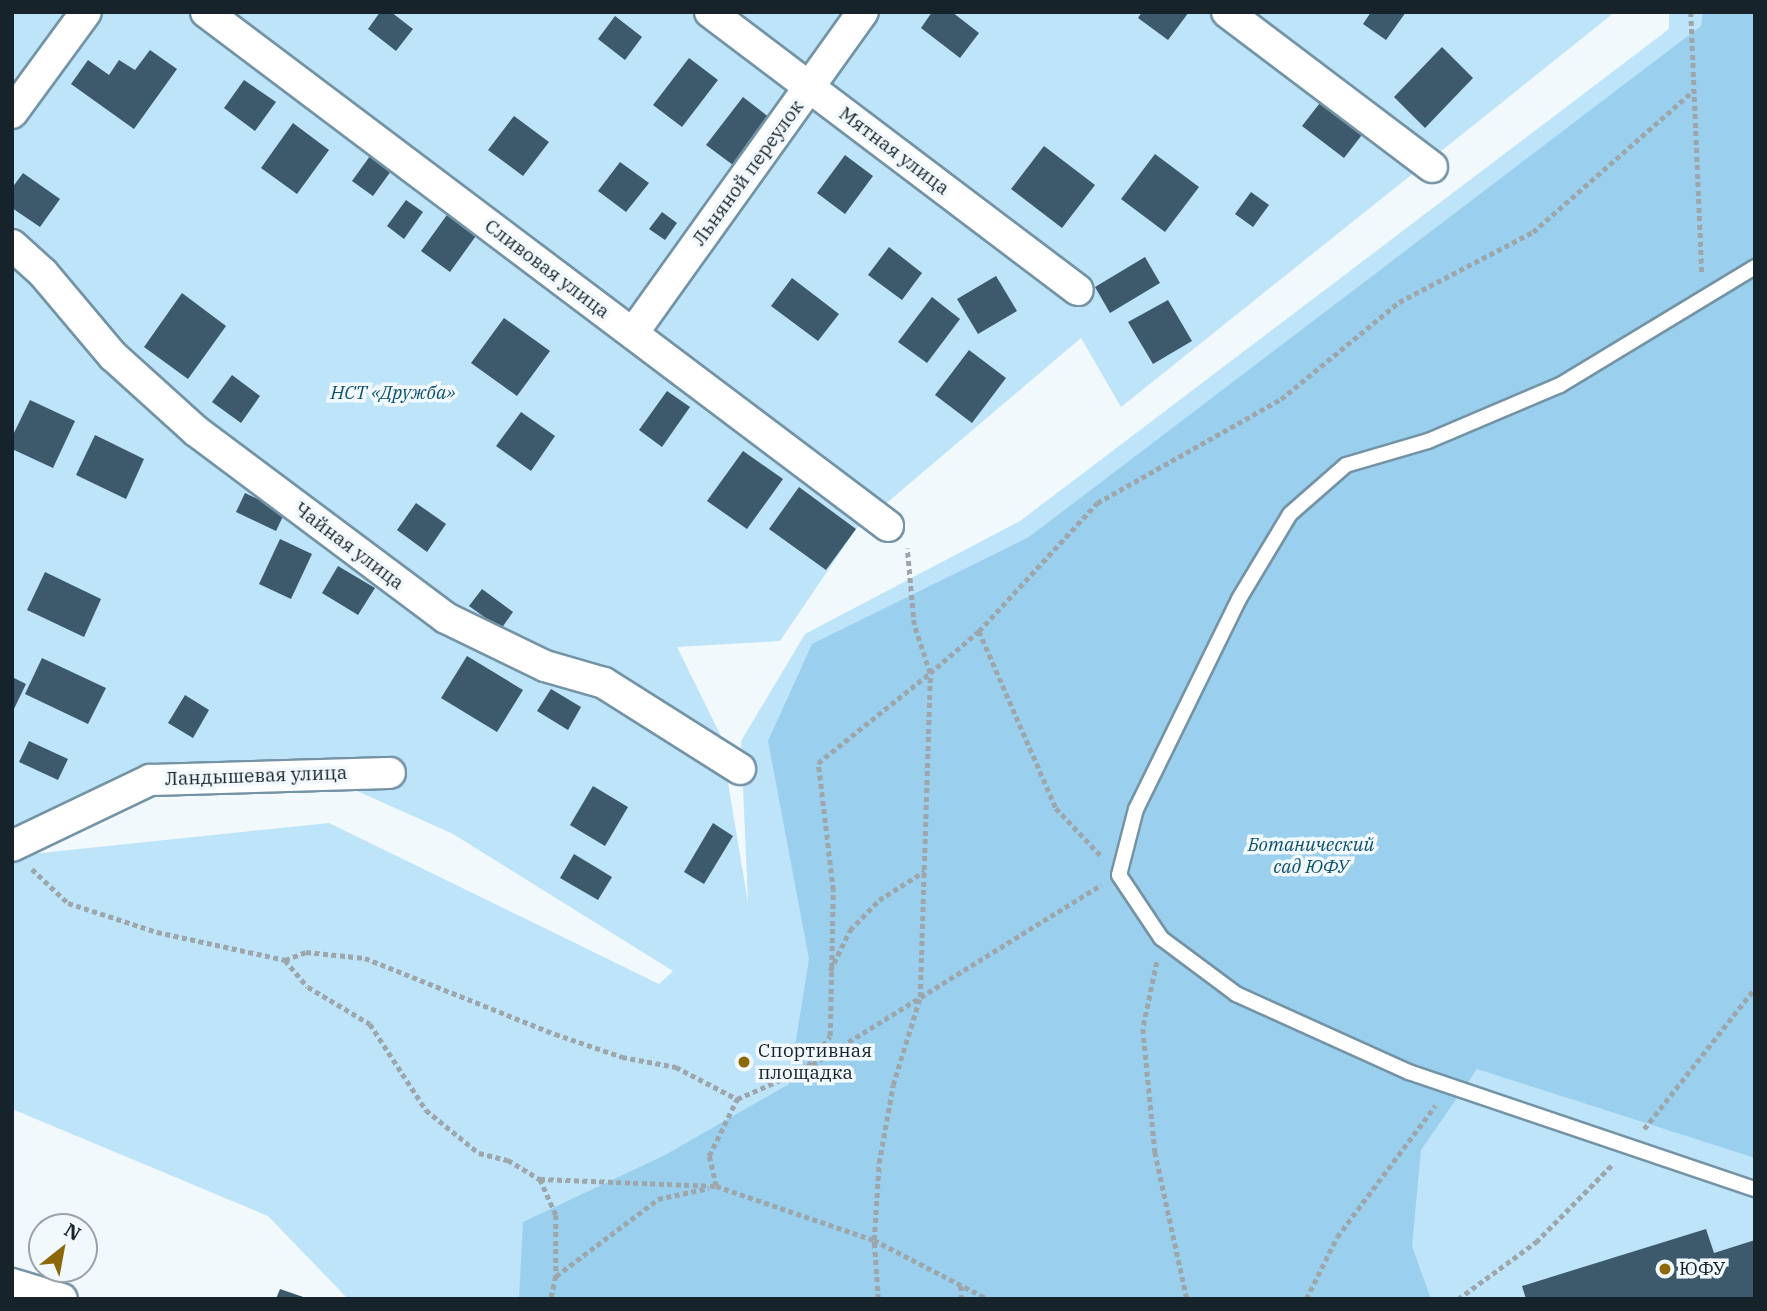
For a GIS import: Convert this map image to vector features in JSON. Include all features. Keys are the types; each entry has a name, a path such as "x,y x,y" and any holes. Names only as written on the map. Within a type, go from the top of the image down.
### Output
{"street":[{"path":"12,113 86,12"},
{"name":"Сливовая улица","path":"206,12 888,526"},
{"name":"Мятная улица","path":"710,12 1078,290"},
{"name":"Льняной переулок","path":"633,333 863,12"},
{"path":"1227,12 1432,167"},
{"name":"Чайная улица","path":"12,245 43,273 113,356 196,431 446,618 545,666 604,683 740,769"},
{"name":"Ландышевая улица","path":"17,853 150,780 390,773"},
{"path":"12,1284 62,1299"}],"lane":[{"path":"1755,267 1560,385 1428,441 1346,465 1290,514 1239,599 1136,809 1119,875 1161,938 1236,994 1409,1072 1755,1189"}],"path":[{"path":"1691,12 1703,299"},
{"path":"805,1069 830,1035 829,973 833,890 818,763 979,631 1097,503 1281,399 1399,302 1533,232 1695,90"},
{"path":"878,1299 874,1240 880,1163 893,1085 920,997 926,871 930,673 914,625 907,542 888,526"},
{"path":"716,1186 709,1156 737,1099 805,1069 1119,875 1056,808 979,631"},
{"path":"17,853 68,903 157,932 285,960 306,952 365,958 555,1034 622,1057 676,1067 737,1099"},
{"path":"829,973 850,930 879,900 926,871"},
{"path":"1161,938 1143,1029 1154,1152 1187,1299"},
{"path":"285,960 308,987 370,1024 426,1110 479,1153 508,1160 540,1179 716,1186 874,1240 988,1299"},
{"path":"1306,1299 1337,1237 1451,1086"},
{"path":"540,1179 556,1214 556,1276 551,1299"},
{"path":"556,1276 658,1199 716,1186"},
{"path":"961,1285 962,1299"}],"green space":[{"name":"НСТ «Дружба»","path":"12,12 1615,12 1121,407 1081,338 856,529 780,641 677,647 720,734 748,903 741,741 805,634 1020,521 1669,29 1669,12 1755,12 1755,1299 348,1299 268,1216 12,1109 12,856 329,823 659,984 673,971 453,834 348,787 129,783 12,836"},
{"name":"Ботанический сад ЮФУ","path":"1703,12 1755,12 1755,1158 1477,1069 1421,1150 1412,1246 1431,1299 519,1299 523,1222 665,1155 789,1084 809,959 768,741 812,644 1029,537 1701,26"}],"building":[{"path":"380,12 391,12 413,29 396,51 368,29"},
{"path":"932,12 952,12 979,33 960,58 921,28"},
{"path":"1142,12 1189,12 1168,40 1138,18"},
{"path":"1371,12 1406,12 1386,40 1363,24"},
{"path":"615,16 642,37 625,60 598,39"},
{"path":"1442,47 1473,78 1425,128 1394,97"},
{"path":"150,50 177,69 134,129 71,84 88,60 109,75 119,60 135,70"},
{"path":"689,58 718,80 682,127 653,105"},
{"path":"244,80 276,102 255,131 224,108"},
{"path":"743,97 770,118 733,165 706,145"},
{"path":"1323,99 1365,131 1344,158 1302,126"},
{"path":"514,116 549,142 523,176 488,150"},
{"path":"293,123 329,150 297,194 261,168"},
{"path":"1044,146 1095,185 1062,228 1011,189"},
{"path":"1155,154 1199,187 1165,232 1121,199"},
{"path":"845,155 873,176 845,214 817,193"},
{"path":"370,156 391,171 373,196 352,181"},
{"path":"620,162 649,183 626,212 598,191"},
{"path":"23,173 60,199 40,227 12,208 12,188"},
{"path":"1251,192 1269,205 1253,227 1235,214"},
{"path":"406,200 423,212 404,239 387,226"},
{"path":"449,212 478,233 450,272 421,251"},
{"path":"662,212 677,223 665,240 649,229"},
{"path":"889,247 922,273 902,300 868,275"},
{"path":"1145,257 1160,283 1110,313 1095,287"},
{"path":"996,276 1017,311 978,334 957,299"},
{"path":"792,278 839,314 818,341 771,306"},
{"path":"182,293 226,326 188,379 144,347"},
{"path":"932,297 960,319 927,363 898,342"},
{"path":"1168,300 1192,341 1153,364 1128,322"},
{"path":"504,318 550,351 517,396 471,363"},
{"path":"969,350 1006,378 972,423 935,395"},
{"path":"232,375 260,396 241,423 212,402"},
{"path":"667,391 690,407 662,447 639,430"},
{"path":"30,400 75,421 53,468 12,449 12,437"},
{"path":"521,412 555,436 531,471 496,446"},
{"path":"95,435 144,459 126,499 76,475"},
{"path":"743,451 783,479 747,529 707,501"},
{"path":"799,487 856,529 826,570 769,529"},
{"path":"245,493 285,512 276,531 236,512"},
{"path":"416,503 446,524 427,552 397,530"},
{"path":"280,539 312,554 291,599 259,584"},
{"path":"338,566 375,588 358,615 322,593"},
{"path":"45,572 101,599 84,637 27,610"},
{"path":"482,589 513,612 501,629 469,606"},
{"path":"467,656 523,690 497,732 441,698"},
{"path":"42,658 106,688 88,724 25,694"},
{"path":"12,677 26,684 12,713"},
{"path":"551,689 581,707 568,730 537,711"},
{"path":"185,695 209,710 193,738 168,723"},
{"path":"29,741 68,759 58,780 19,762"},
{"path":"593,786 628,807 605,846 570,825"},
{"path":"713,823 733,836 704,884 684,872"},
{"path":"574,854 612,877 598,900 560,878"},
{"name":"ЮФУ","path":"1706,1229 1714,1253 1755,1240 1755,1299 1526,1299 1522,1286"},
{"path":"280,1289 306,1298 306,1299 276,1299"}],"place":[{"name":"Спортивная площадка","path":"744,1062"},
{"name":"ЮФУ","path":"1665,1269"}]}
